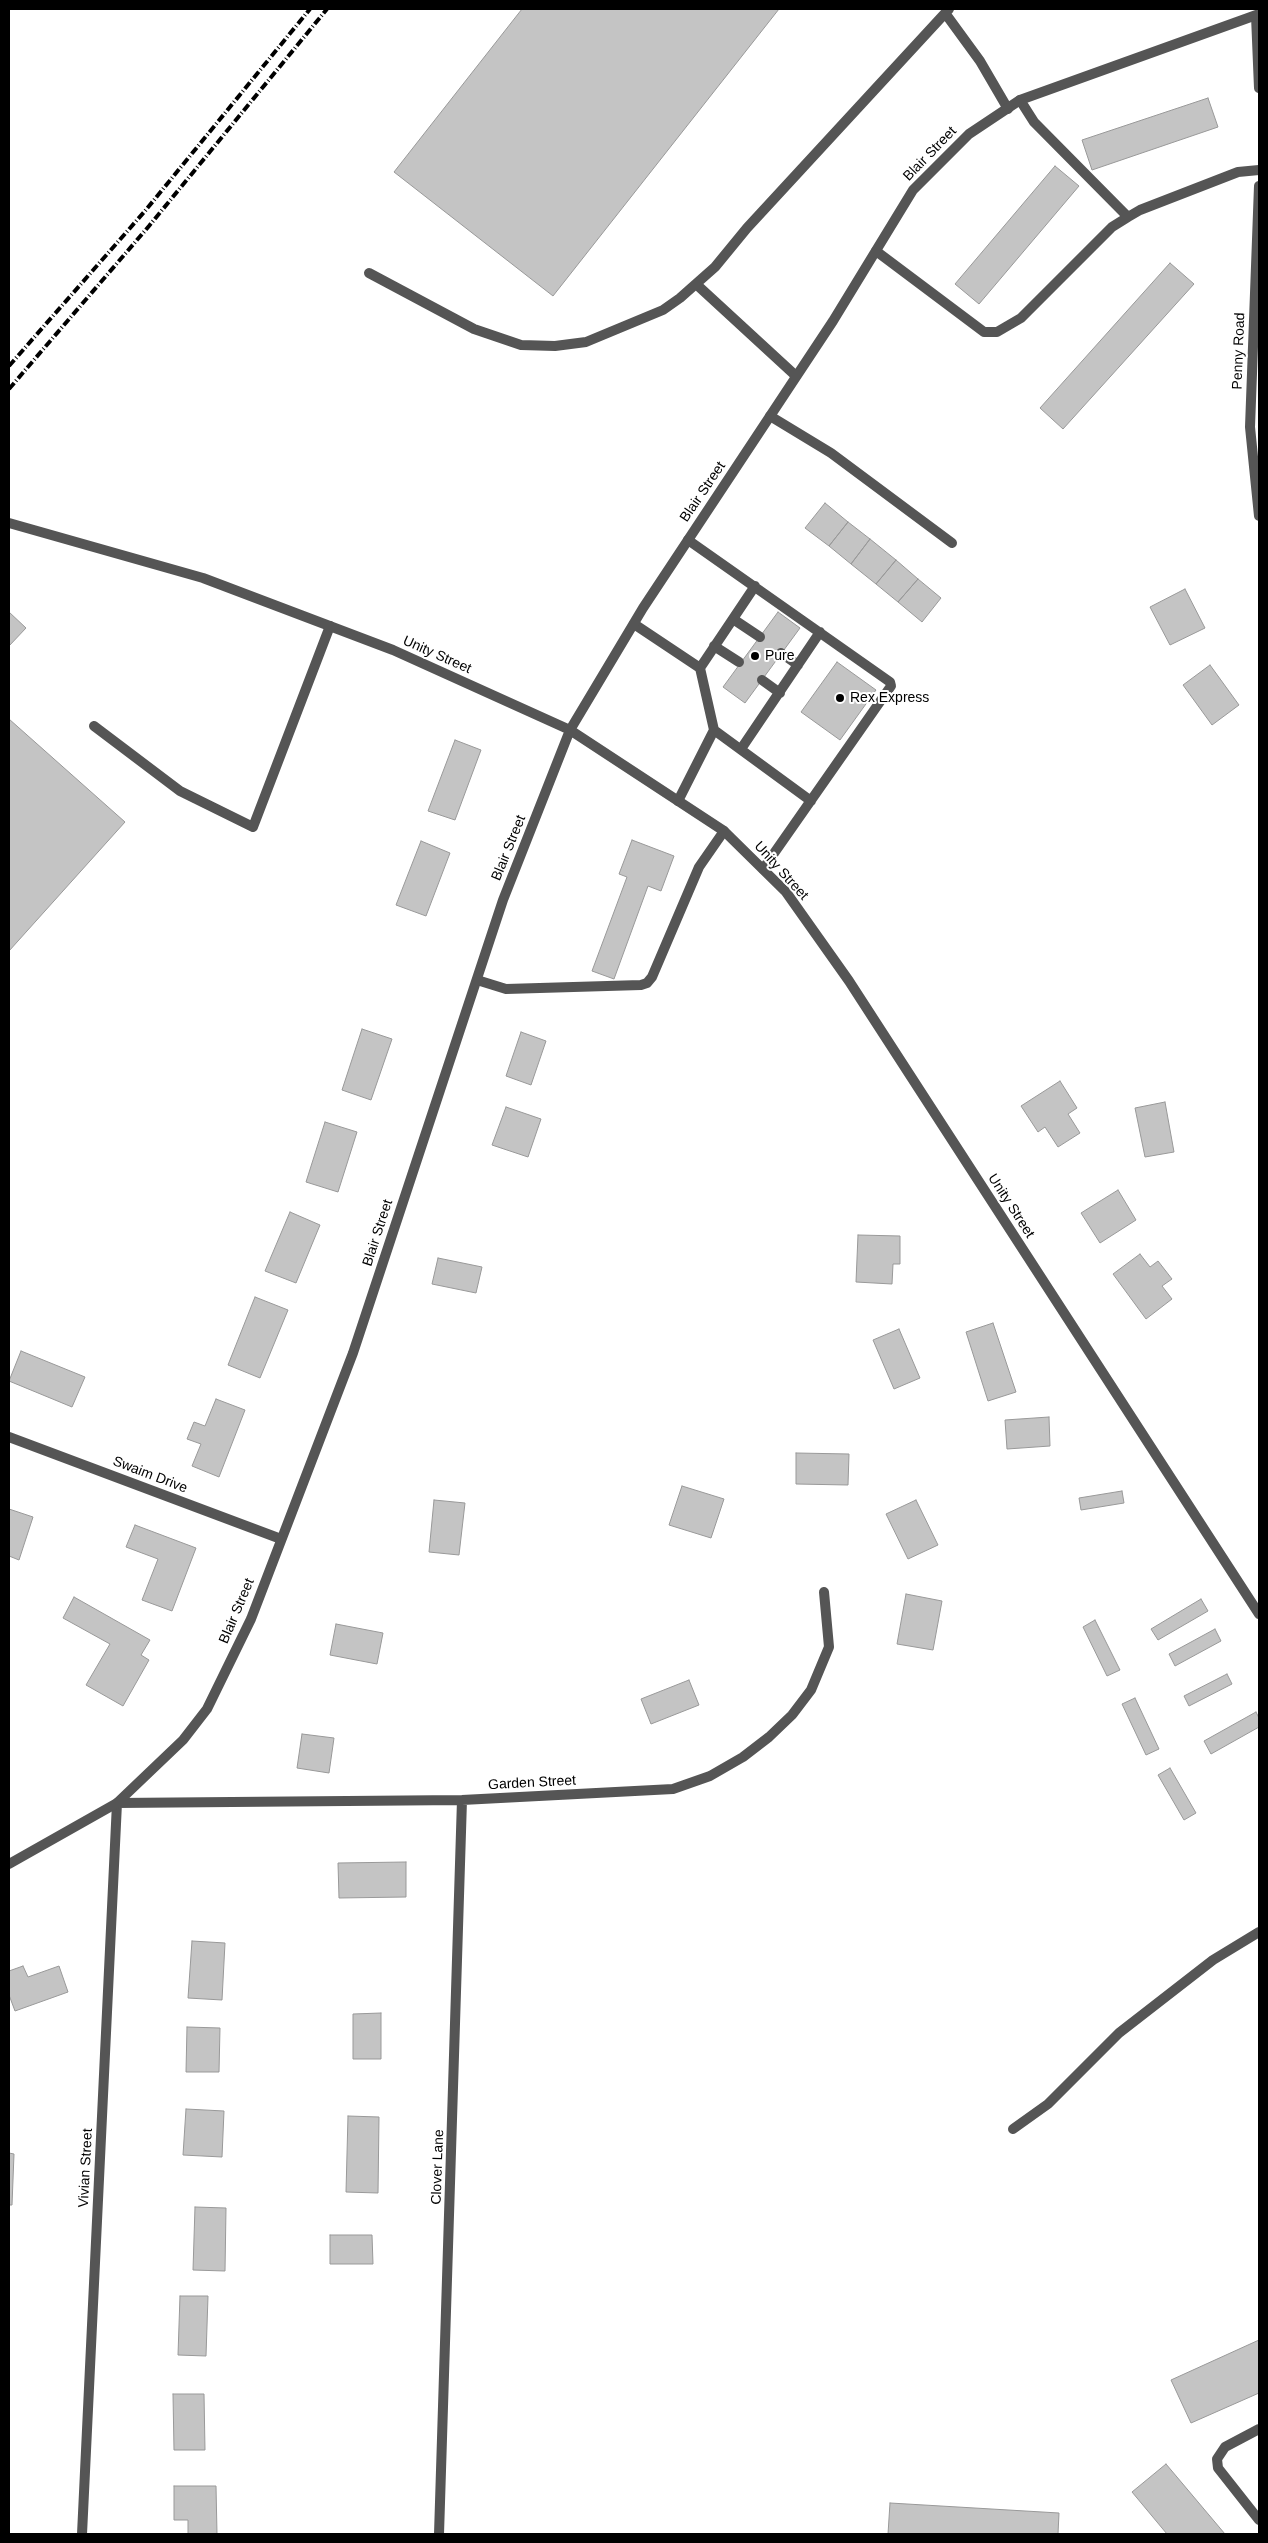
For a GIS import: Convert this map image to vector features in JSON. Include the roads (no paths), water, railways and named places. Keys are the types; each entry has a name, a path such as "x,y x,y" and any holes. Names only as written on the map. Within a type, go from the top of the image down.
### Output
{"street":[{"path":"370,273 474,329 521,345 538,346 586,342 663,310 715,267 748,228 947,11 980,61 1008,109"},
{"path":"1258,15 1259,88"},
{"name":"Blair Street","path":"9,1864 117,1803 183,1740 207,1709 251,1619 353,1353 503,900 570,730 634,624 796,376 913,190 969,134 1020,100 1258,15"},
{"path":"1020,100 1034,122 1128,217"},
{"path":"876,250 984,332 997,332 1021,318 1112,227 1128,217 1140,210 1238,172 1259,170"},
{"name":"Penny Road","path":"1259,186 1250,427 1259,516"},
{"path":"696,284 796,376"},
{"path":"770,416 831,452 952,542"},
{"name":"Unity Street","path":"14,524 203,578 393,650 570,730 724,831 786,892 849,981 1259,1614"},
{"path":"688,540 890,682 891,686 763,869"},
{"path":"700,668 755,586"},
{"path":"733,619 760,637"},
{"path":"634,624 700,668 714,730 678,801"},
{"path":"94,726 180,791 253,827 330,626"},
{"path":"741,749 820,632"},
{"path":"714,646 739,662"},
{"path":"781,654 798,665"},
{"path":"762,680 780,692"},
{"path":"714,730 811,801"},
{"path":"477,980 506,989 641,985 647,983 652,977 699,867 724,831"},
{"name":"Swaim Drive","path":"9,1437 281,1539"},
{"name":"Garden Street","path":"117,1803 462,1800 673,1789 710,1776 743,1756 769,1737 792,1715 811,1690 829,1647 824,1592"},
{"name":"Clover Lane","path":"439,2534 462,1800"},
{"name":"Vivian Street","path":"82,2534 117,1803"},
{"path":"1013,2128 1048,2104 1119,2033 1213,1960 1259,1932"},
{"path":"1259,2429 1225,2447 1217,2459 1218,2468 1259,2520"}],"railway":[{"path":"9,366 145,211 310,9"},
{"path":"9,389 149,226 327,9"}],"place":[{"name":"Pure","path":"755,656"},
{"name":"Rex Express","path":"840,698"}]}
